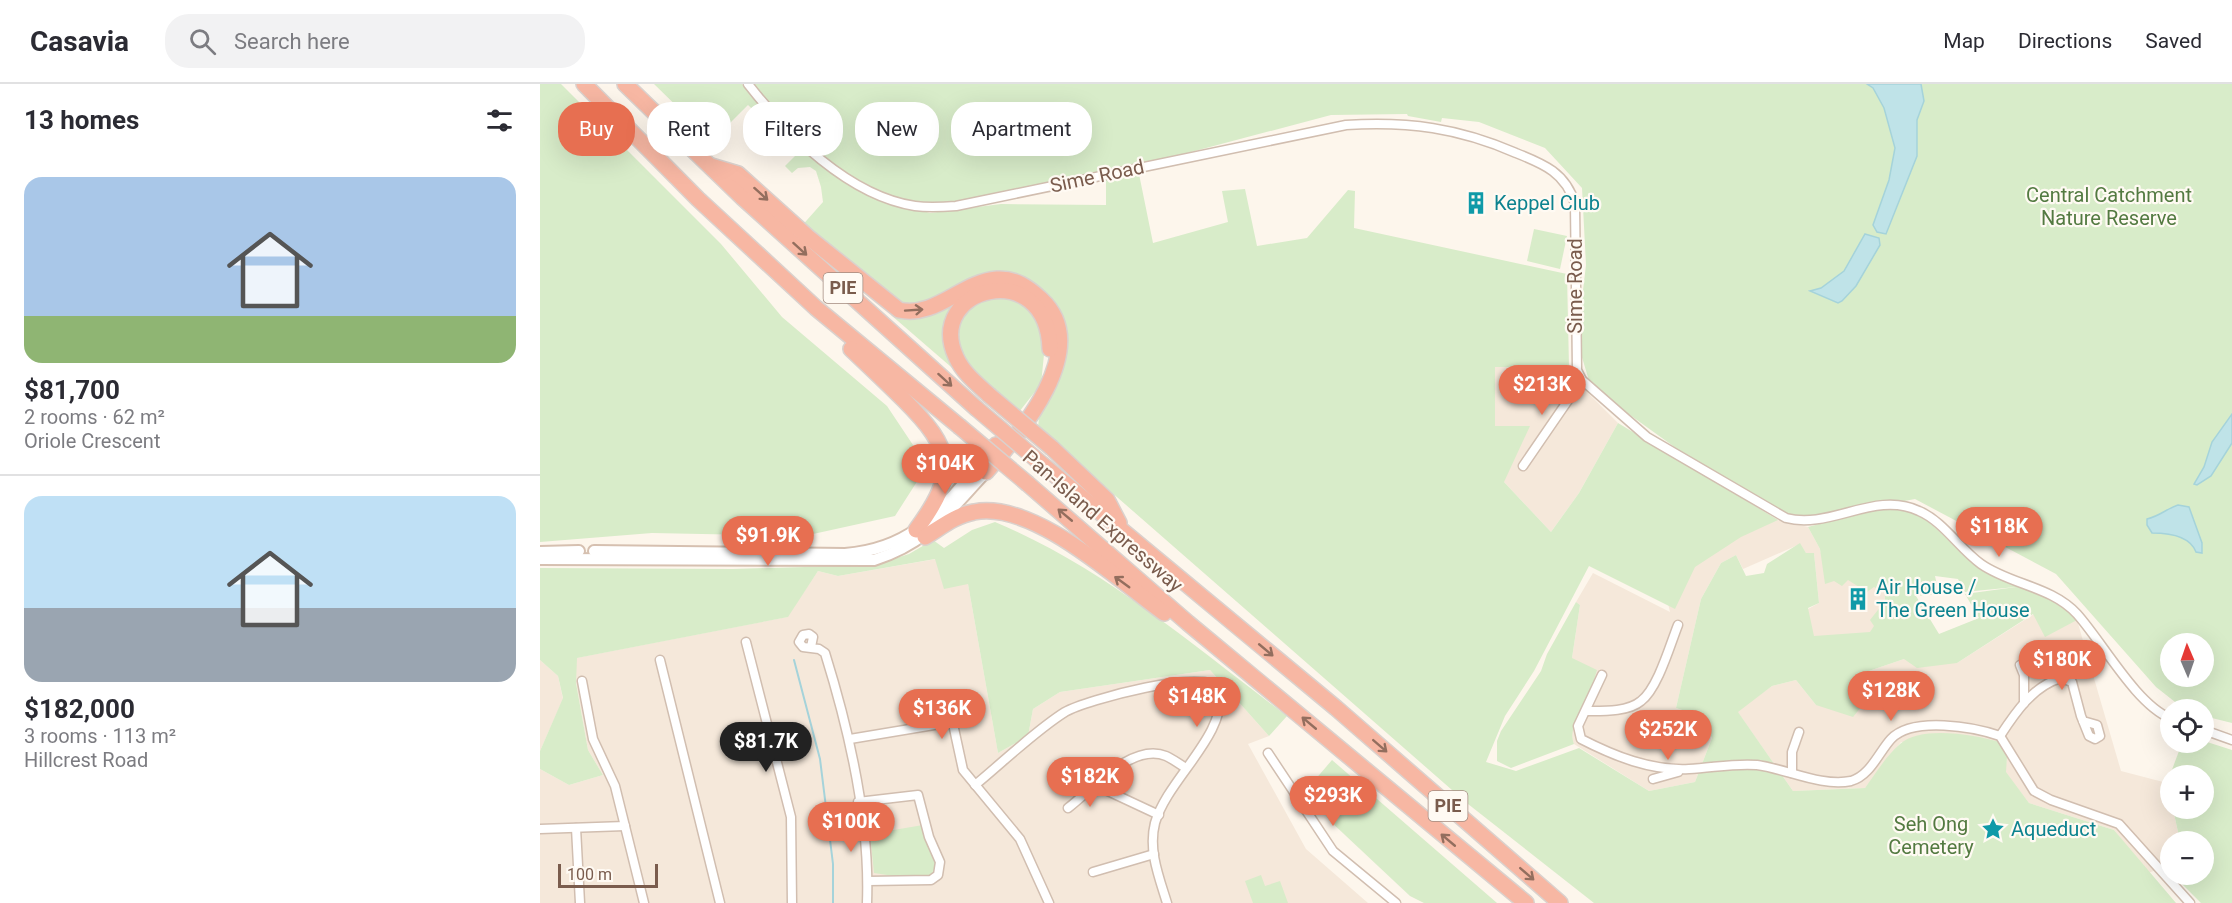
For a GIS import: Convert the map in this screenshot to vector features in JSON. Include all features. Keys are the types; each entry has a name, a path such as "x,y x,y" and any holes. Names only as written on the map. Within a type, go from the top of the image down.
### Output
{"highway":[{"name":"Pan-Island Expressway","path":"584,84 699,199 816,308 1526,903"},
{"name":"Pan-Island Expressway","path":"625,84 743,198 976,408 1336,708 1560,903"},
{"path":"711,166 738,174 808,237 898,310 907,312 930,308 977,284 998,279 1015,280 1028,287 1050,307 1058,330 1058,358 1054,374 1044,397 980,472"},
{"path":"980,472 1021,417 1045,384 1049,374 1050,345 1043,320 1027,298 1006,289 982,292 972,297 959,312 952,327 951,341 957,359 974,381 989,395 1052,448 1107,500 1122,529"},
{"path":"816,308 834,332 931,426 939,440 944,453 941,488 920,533"},
{"path":"920,533 971,512 996,510 1019,515 1068,543 1170,617 1188,622"}],"main road":[{"path":"540,559 846,562 874,560 907,548 954,495 980,472"},
{"path":"540,552 655,550 845,554 886,547 920,533"}],"street":[{"name":"Sime Road","path":"748,84 772,114 801,143 841,174 866,190 914,206 956,206 1346,124 1399,123 1462,132 1490,140 1548,166 1565,181 1572,192 1575,204 1575,336 1577,370 1582,380"},
{"path":"1523,466 1582,380 1647,438 1786,518 1814,521 1874,506 1896,504 1921,511 1982,565 2064,602 2148,704 2160,712"},
{"path":"1586,711 1613,711 1641,702 1653,687 1678,625"},
{"path":"746,642 791,817 792,903"},
{"path":"811,647 825,653 850,739 868,881 867,903"},
{"path":"660,660 720,903"},
{"path":"2020,665 2024,675 2024,703"},
{"path":"1602,675 1578,726 1581,740 1605,752 1659,768 1690,769 1756,765 1827,780 1852,780 1869,768 1892,739 1909,728 1963,728 2000,736 2034,791 2051,800 2119,824 2190,903"},
{"path":"2000,736 2024,703 2055,680 2067,679 2072,682 2083,721"},
{"path":"975,785 1071,710 1176,681 1202,680 1219,686 1220,713 1155,824 1154,854 1167,903"},
{"path":"582,681 593,739 615,786 644,903"},
{"path":"947,696 960,764 1020,839 1047,902"},
{"path":"850,739 952,722"},
{"path":"1792,772 1792,752 1799,732"},
{"path":"2214,734 2232,740"},
{"path":"1268,753 1333,851 1396,903"},
{"path":"1068,808 1097,786 1113,768 1130,759 1165,755 1186,768"},
{"path":"1653,778 1690,769"},
{"path":"1097,786 1159,815"},
{"path":"858,802 918,795 929,837 940,862 938,875 931,880 868,881"},
{"path":"540,829 625,826"},
{"path":"576,828 580,903"},
{"path":"1093,872 1154,854"}],"shaded area":[{"path":"1495,366 1564,369 1618,423 1579,493 1551,532 1504,482 1495,426"},
{"path":"1686,465 1778,520 1808,527 1820,549 1825,571 1873,566 1939,634 1797,641 1808,609 1819,603 1814,553 1806,553 1800,544 1743,569 1736,555 1721,563 1701,599 1676,708 1701,716 1712,738 1695,782 1649,791 1574,744 1571,736 1573,726 1584,710 1572,658 1580,605 1576,602 1593,573 1670,612 1659,565"},
{"path":"936,559 968,584 998,753 1028,736 1033,709 1060,692 1210,670 1269,736 1248,744 1306,849 1368,903 540,903 540,769 569,785 603,775 588,750 576,683 576,658 787,617 818,571 838,576"},
{"path":"2034,614 2077,620 2121,771 2160,781 2160,819 2175,819 2178,831 2160,831 2160,869 2148,873 2114,830 2029,803 2005,772 2007,757 1901,742 1865,788 1793,791 1737,711 1772,686 1796,680 1816,705 1860,674 1904,659 1957,663"},
{"path":"540,660 558,676 563,699 540,751"}],"green space":[{"path":"540,84 561,84 579,102 558,102 558,156 633,156 721,244 782,317 887,406 927,466 895,516 804,536 652,533 540,542"},
{"path":"654,84 742,84 757,102 743,102 743,110 731,122 731,102 672,102"},
{"name":"Central Catchment Nature Reserve","path":"752,84 2232,84 2232,723 2214,718 2214,699 2171,699 2156,687 2056,574 1915,499 1797,521 1701,466 1591,387 1577,341 1586,265 1582,188 1545,148 1479,122 1442,118 1441,122 1407,114 1331,115 1127,169 1001,196 930,206 884,194 843,171 823,156 843,156 843,102 768,102"},
{"name":"Seh Ong Cemetery","path":"795,156 812,156 863,193 930,213 1001,204 1106,205 1106,180 1139,174 1153,243 1228,222 1222,191 1245,189 1257,246 1307,238 1348,190 1355,191 1354,228 1567,274 1569,367 1495,367 1495,426 1530,426 1504,482 1551,532 1579,493 1618,423 1778,520 1741,537 1695,567 1675,609 1589,566 1534,671 1505,716 1486,762 1516,771 1579,748 1649,791 1695,782 1712,738 1701,716 1676,708 1701,599 1721,563 1736,555 1746,576 1764,573 1767,564 1800,543 1806,553 1814,553 1819,603 1808,608 1814,636 1870,632 1874,626 1870,620 1885,601 1885,593 1874,587 1867,592 1848,580 1842,586 1834,581 1825,584 1820,549 1808,527 1877,508 1898,508 1910,511 1931,524 1978,567 2054,602 2077,620 2045,637 2033,614 1957,663 1917,668 1904,659 1860,674 1870,696 1853,717 1816,705 1796,680 1772,686 1738,712 1793,791 1865,788 1900,744 1909,738 1921,735 1948,733 2000,742 2007,757 2006,772 2029,803 2114,830 2176,903 1594,903 1468,804 1038,428 1040,406 1059,337 1011,283 911,315 799,229 823,202 816,171 810,167 798,168 792,173 785,166","holes":["1935,576 1958,579 1964,592 2016,587 1965,594 1979,618 1939,634 1916,596 1939,594"]},
{"path":"1534,229 1567,236 1560,269 1527,261"},
{"path":"969,293 954,314 965,379 891,315 904,316"},
{"path":"981,298 1021,299 1037,319 1045,345 1041,384 1019,412 972,370 963,358 958,344 958,330 964,315"},
{"path":"995,522 1035,540 1110,585 1147,610 1287,716 1269,736 1210,670 1060,692 1033,709 1028,736 998,753 968,584 944,589 935,559 838,576 818,571 788,617 577,658 576,683 588,750 603,775 569,785 540,769 540,751 563,698 558,676 540,660 540,568 733,569 874,565 909,554 933,540 944,548 972,530"},
{"path":"1576,602 1580,605 1572,658 1597,670 1585,708 1573,729 1574,744 1511,768 1497,761 1497,741 1501,731 1541,671 1547,654"},
{"path":"2214,744 2232,750 2232,903 2201,903 2183,885 2214,885 2214,831 2178,831 2175,819 2214,819 2214,765 2174,765 2178,753 2214,753"},
{"path":"1332,760 1497,903 1424,903 1410,896 1329,820 1308,788"},
{"path":"923,825 936,866 931,875 900,877 874,873 870,834"},
{"path":"1261,875 1265,886 1280,881 1288,903 1253,903 1245,881"}],"water":[{"path":"1867,84 1921,84 1924,101 1917,120 1917,156 1886,234 1877,232 1873,225 1889,180 1895,148 1884,108 1873,88"},
{"path":"1865,234 1879,238 1880,245 1856,286 1842,301 1838,303 1810,291 1821,288 1844,271"},
{"path":"2232,414 2232,443 2211,476 2197,485 2194,484 2204,467 2212,442"},
{"path":"2178,505 2189,507 2202,543 2202,553 2196,552 2189,542 2178,536 2152,533 2147,525 2147,519"}],"waterway":[{"path":"794,660 820,759 833,864 833,903"}],"place":[{"name":"Keppel Club","path":"1476,203"},
{"name":"Air House / The Green House","path":"1858,599"},
{"name":"Aqueduct","path":"1993,829"}]}
